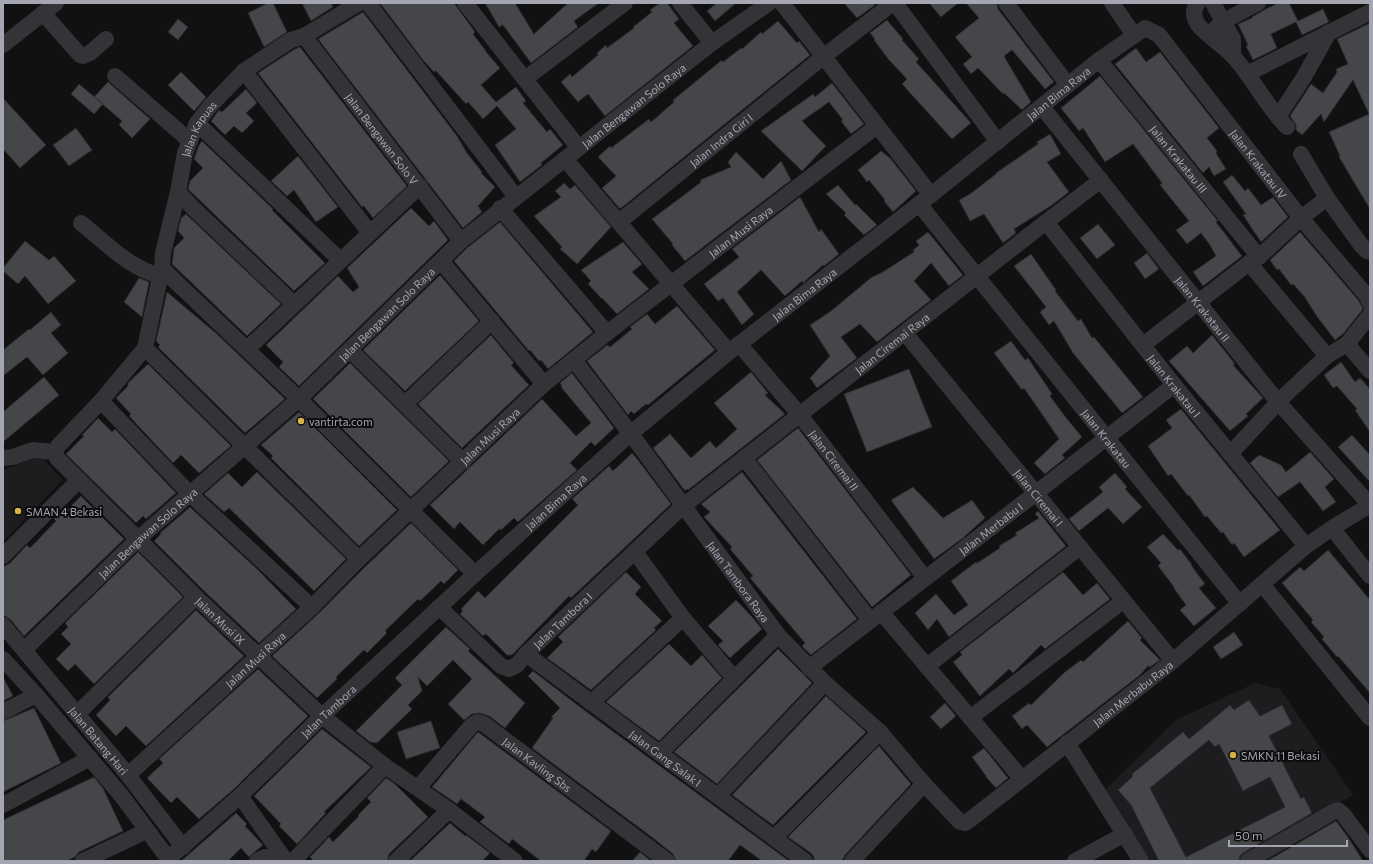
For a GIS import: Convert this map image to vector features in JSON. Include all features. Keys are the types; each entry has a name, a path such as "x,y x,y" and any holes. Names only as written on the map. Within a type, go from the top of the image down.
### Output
{"street":[{"path":"3,45 56,3"},
{"name":"Jalan Kapuas","path":"145,348 162,272 163,253 178,192 185,153 197,123 210,106 244,71 291,40 304,36 359,3"},
{"path":"368,3 516,197"},
{"path":"466,3 579,148"},
{"path":"525,79 625,3"},
{"path":"680,3 712,43"},
{"name":"Jalan Bengawan Solo Raya","path":"25,649 138,539 299,399 461,241 500,208 565,159 712,43 769,3"},
{"name":"Jalan Krakatau","path":"782,3 877,126 977,276 1240,604"},
{"path":"894,3 998,142"},
{"name":"Jalan Indra Giri I","path":"619,222 823,57 894,3"},
{"path":"1006,3 1068,85"},
{"path":"1112,3 1139,31"},
{"path":"1198,3 1194,8 1197,23 1233,55 1282,122 1304,77 1329,32"},
{"path":"1213,3 1224,21 1232,39 1233,55"},
{"path":"1208,34 1224,21 1258,3"},
{"path":"1247,74 1370,12"},
{"path":"43,13 83,56 90,53 106,39"},
{"name":"Jalan Bima Raya","path":"475,574 630,434 734,348 925,200 1099,60 1139,31"},
{"name":"Jalan Krakatau IV","path":"1139,31 1160,35 1301,218 1367,296 1370,303"},
{"name":"Jalan Bengawan Solo V","path":"304,36 461,241"},
{"name":"Jalan Krakatau III","path":"1099,60 1327,356"},
{"path":"244,71 370,232"},
{"path":"115,76 190,141"},
{"name":"Jalan Krakatau II","path":"1042,107 1278,402 1370,505"},
{"path":"197,123 340,260"},
{"name":"Jalan Musi Raya","path":"128,775 312,607 359,559 544,384 607,333 877,126"},
{"path":"1301,154 1327,198 1361,245 1370,252"},
{"name":"Jalan Ciremai II","path":"565,159 671,284 800,415 925,578"},
{"name":"Jalan Ciremai Raya","path":"683,506 1101,180"},
{"path":"247,349 420,186"},
{"path":"178,192 294,304"},
{"path":"1143,346 1254,260 1301,218 1327,198"},
{"path":"500,208 607,333"},
{"name":"Jalan Krakatau I","path":"1046,222 1174,385 1306,546"},
{"path":"81,223 141,270 162,272 176,282 299,399 475,574"},
{"path":"441,261 544,384"},
{"path":"1230,454 1278,402 1327,356 1347,344 1370,315"},
{"path":"405,404 492,321"},
{"name":"Jalan Ciremai I","path":"905,333 1173,661"},
{"path":"1347,344 1370,371"},
{"path":"3,458 13,457 33,450 55,452 58,446 101,401 145,348 359,559"},
{"path":"350,350 463,462"},
{"name":"Jalan Tambora Raya","path":"574,360 778,635 809,668 880,732 924,784 960,822 965,822 971,819 1022,779"},
{"name":"Jalan Merbabu I","path":"809,668 1174,385"},
{"path":"101,401 190,494 312,607"},
{"name":"Jalan Musi IX","path":"55,452 57,458 78,480 196,597 322,716 385,766 449,810 504,858"},
{"path":"744,458 876,616 927,666 1022,779"},
{"path":"3,556 78,480"},
{"path":"1240,604 1306,546 1370,505"},
{"name":"Jalan Tambora I","path":"439,607 501,666 509,669 516,665 683,506"},
{"path":"1332,528 1370,576"},
{"path":"927,666 1080,547"},
{"path":"636,552 683,618 734,678"},
{"name":"Jalan Tambora","path":"146,831 167,856 172,855 183,847 240,796 322,716 475,574"},
{"path":"1262,584 1370,718"},
{"path":"77,714 196,597"},
{"path":"970,718 1123,601"},
{"name":"Jalan Merbabu Raya","path":"1022,779 1173,661 1240,604"},
{"path":"591,703 683,618"},
{"name":"Jalan Batang Hari","path":"7,635 25,649 128,775 183,847"},
{"path":"660,753 778,635"},
{"name":"Jalan Gang Salak I","path":"526,654 805,861"},
{"path":"3,659 36,695 121,795 146,831 83,861"},
{"path":"718,796 825,683"},
{"path":"3,712 36,695"},
{"name":"Jalan Kavling Sbs","path":"418,788 472,725 477,722 484,724 667,861"},
{"path":"774,838 880,732"},
{"path":"1067,743 1141,861"},
{"path":"3,805 90,758"},
{"path":"293,861 385,766"},
{"path":"852,861 924,784"},
{"path":"240,796 286,861"},
{"path":"396,861 449,810"},
{"path":"1248,861 1338,810 1343,814 1370,850"},
{"path":"1075,861 1125,834"},
{"path":"257,861 264,857 270,861"}],"shaded area":[{"name":"SMAN 4 Bekasi","path":"41,456 62,480 3,542 3,470"},
{"name":"SMKN 11 Bekasi","path":"1255,683 1280,689 1353,795 1236,861 1149,861 1105,790 1176,720"}],"building":[{"path":"268,3 273,3 287,32 264,47 248,13"},
{"path":"302,3 331,3 333,7 311,21"},
{"path":"380,3 454,3 475,32 473,34 500,68 481,85 496,102 516,87 526,101 523,103 547,132 550,129 563,145 541,163 542,165 520,182 495,145 516,129 497,106 483,119 468,102 466,104 436,71 434,72 423,60"},
{"path":"485,3 515,3 534,34 568,3 599,3 574,21 578,27 531,63 503,25 499,27"},
{"path":"660,3 667,3 679,19 674,23 693,46 605,116 588,94 578,102 561,82 570,74 572,77 598,55 597,53 606,45 607,48 634,28 633,27 652,12 650,10"},
{"path":"717,3 736,3 715,21 707,11"},
{"path":"844,3 874,3 875,5 857,18"},
{"path":"929,3 958,3 941,17"},
{"path":"966,3 997,3 998,9 1054,82 1045,89 1012,50 1004,56 1031,102 1022,110 1004,93 1003,94 978,68 971,74 963,64 972,57 955,37 979,18"},
{"path":"1278,3 1289,3 1298,21 1323,9 1329,22 1302,35 1296,22 1271,34 1277,48 1253,60 1238,24"},
{"path":"363,12 457,136 467,153 482,172 481,173 495,187 478,206 482,212 463,228 318,39"},
{"path":"178,19 188,27 178,40 168,32"},
{"path":"887,20 919,59 916,62 971,123 952,139 902,84 907,79 889,60 870,33"},
{"path":"778,21 797,43 799,41 810,55 620,209 602,188 616,176 598,157 610,146 611,148 649,119 651,122 674,102 673,100 722,60 723,62 741,48 742,49 761,32 762,34"},
{"path":"1370,23 1370,209 1339,157 1340,156 1329,132 1369,114 1353,80 1324,122 1321,114 1302,135 1296,130 1296,125 1290,116 1311,84 1323,93 1337,72 1336,69 1348,64 1337,39"},
{"path":"300,47 407,186 373,218 364,206 362,207 258,73"},
{"path":"1136,48 1146,62 1160,52 1219,128 1207,138 1217,151 1216,153 1226,169 1214,176 1209,167 1203,173 1115,64"},
{"path":"181,72 206,97 194,111 168,85"},
{"path":"1100,76 1218,221 1216,222 1242,256 1203,286 1193,272 1216,256 1201,233 1187,244 1176,230 1189,221 1160,185 1162,183 1133,144 1105,162 1083,128 1079,131 1061,108"},
{"path":"108,82 150,119 132,138 119,125 122,121 94,97"},
{"path":"832,83 864,124 851,134 841,121 843,120 829,102 802,121 826,146 802,171 761,131 813,94 815,97"},
{"path":"79,84 103,104 94,114 71,94"},
{"path":"246,89 257,103 246,113 254,121 242,133 234,126 225,135 211,121 219,110 222,112"},
{"path":"3,98 46,145 20,168 3,149"},
{"path":"76,128 92,150 69,166 53,145"},
{"path":"1050,134 1061,154 1047,162 1069,192 1052,205 1014,229 1016,233 1003,243 984,214 970,221 959,200 970,194 996,173 1038,144 1037,142"},
{"path":"202,141 273,209 272,210 325,263 294,291 188,189 190,181 203,168 194,159"},
{"path":"881,151 890,158 916,191 893,212 869,180 867,182 858,170"},
{"path":"736,152 763,179 781,161 791,180 685,261 652,219 701,182 700,180 731,167 728,162"},
{"path":"298,156 338,207 316,222 294,190 287,196 271,181"},
{"path":"1232,175 1245,191 1248,188 1261,205 1273,197 1288,217 1261,242 1243,215 1246,214 1223,182"},
{"path":"564,183 570,189 575,185 611,227 577,264 560,249 562,247 534,216 561,197 555,191"},
{"path":"838,185 855,205 856,204 877,225 864,235 844,215 846,213 826,194"},
{"path":"800,197 819,232 821,229 839,254 824,266 823,265 803,283 802,281 785,296 761,270 737,292 754,314 742,325 723,298 718,301 704,284 739,257 732,249"},
{"path":"411,208 429,226 434,221 448,240 299,386 279,367 283,362 266,345 338,276 353,292 359,287 347,268"},
{"path":"186,214 281,304 247,336 172,264 174,248 184,238 178,231 181,218"},
{"path":"500,222 593,332 548,369 541,360 539,361 530,350 529,351 454,261 467,248"},
{"path":"1098,224 1115,245 1097,259 1080,238"},
{"path":"928,232 963,275 949,286 931,263 914,281 931,300 877,342 860,324 841,337 857,358 817,388 810,378 830,356 810,325 831,311 872,277 914,252 913,250 919,245 916,241"},
{"path":"1300,232 1359,301 1363,309 1343,334 1335,340 1318,318 1304,296 1293,284 1291,285 1270,260"},
{"path":"25,241 49,260 54,256 76,281 48,304 25,276 18,284 3,271 3,268"},
{"path":"623,242 642,264 632,272 649,289 617,314 588,284 591,281 581,270"},
{"path":"1147,253 1159,269 1145,279 1134,263"},
{"path":"1031,254 1056,290 1055,291 1078,321 1081,319 1092,338 1094,337 1143,397 1122,413 1073,353 1054,321 1049,325 1040,312 1046,307 1014,266"},
{"path":"440,275 479,321 405,391 363,350"},
{"path":"139,278 149,282 142,317 124,302"},
{"path":"167,292 217,334 285,399 245,433 158,347 160,345 156,341"},
{"path":"677,306 715,350 648,405 646,404 634,414 631,411 628,415 587,361 607,345 610,347 632,329 630,327 647,314 655,324"},
{"path":"51,312 61,325 51,333 68,353 43,375 27,357 3,376 3,350"},
{"path":"491,335 514,363 511,365 529,385 462,448 418,404"},
{"path":"1212,335 1235,364 1233,365 1263,398 1246,414 1248,416 1230,431 1169,361 1187,346 1193,353"},
{"path":"1011,341 1025,360 1028,358 1052,394 1050,396 1082,437 1062,455 1065,458 1045,474 1034,463 1059,439 1024,388 1022,390 994,353"},
{"path":"1341,362 1355,382 1360,378 1370,389 1370,432 1355,410 1357,409 1337,386 1333,388 1324,375"},
{"path":"350,363 449,461 411,497 313,399"},
{"path":"148,364 231,446 199,473 181,455 173,463 129,416 131,414 116,398 128,386 128,383"},
{"path":"909,369 932,427 867,452 844,394"},
{"path":"751,372 768,393 765,395 785,414 685,491 653,448 670,434 691,458 710,441 716,448 737,429 714,403"},
{"path":"572,373 614,428 595,446 591,442 570,463 577,470 518,522 514,518 501,530 499,529 483,545 460,522 454,529 430,505 542,399 576,436 591,423 561,387 562,386 560,383"},
{"path":"44,377 59,395 3,442 3,412"},
{"path":"1181,409 1280,530 1244,557 1234,543 1232,545 1223,532 1221,533 1207,516 1205,517 1171,474 1168,476 1148,446 1172,428 1166,420"},
{"path":"299,412 397,510 359,546 271,458 273,456 261,445"},
{"path":"98,418 112,432 115,429 176,493 146,519 143,516 136,523 66,454 84,436 82,435"},
{"path":"798,428 911,575 872,607 757,460"},
{"path":"1352,435 1370,455 1370,482 1338,447"},
{"path":"1310,452 1334,479 1325,487 1336,502 1323,511 1300,482 1278,497 1250,463 1259,455 1281,465 1286,472"},
{"path":"632,453 671,504 571,598 569,596 512,655 507,655 486,634 483,636 460,614 463,611 461,609 478,591 485,598 578,505 572,499 609,466 613,471"},
{"path":"257,472 346,559 314,591 229,508 224,512 204,494 228,473 242,487"},
{"path":"742,472 857,619 811,655 802,646 805,643 750,578 753,576 730,549 732,547 704,517 710,512 701,504"},
{"path":"1115,473 1127,487 1125,489 1142,507 1123,524 1108,508 1079,531 1069,519 1103,492 1099,487"},
{"path":"913,487 943,518 972,500 985,518 963,538 934,559 891,500"},
{"path":"81,496 124,539 24,636 10,619 3,615 3,567 10,563 27,545 30,548 56,521 54,519 65,508 67,510"},
{"path":"190,507 257,569 296,609 259,643 154,541 161,534 160,533"},
{"path":"1038,511 1066,546 949,637 937,619 928,630 915,613 936,594 954,615 968,605 951,581 976,562 977,563 1000,548 999,546 1017,535 1015,533 1039,518 1035,514"},
{"path":"411,523 458,570 444,584 441,581 420,601 418,599 385,631 387,633 367,653 364,650 317,698 272,656 318,614"},
{"path":"1163,534 1178,550 1180,549 1192,565 1205,584 1199,588 1216,608 1194,626 1180,610 1186,605 1158,566 1161,563 1147,547"},
{"path":"1328,550 1370,600 1370,693 1322,639 1324,637 1311,622 1313,620 1282,583 1300,567 1304,571"},
{"path":"138,552 183,597 94,684 75,664 68,671 56,659 71,644 61,634 68,627 65,623"},
{"path":"626,572 641,587 635,594 662,621 654,628 656,630 591,690 547,658 563,642 558,637"},
{"path":"1063,572 1083,595 1097,583 1110,599 1045,649 1041,645 1013,673 1009,669 980,696 953,662 962,655 960,652"},
{"path":"736,600 762,629 730,658 718,645 723,641 708,626"},
{"path":"196,610 244,656 146,746 126,726 116,736 96,715 110,700 108,697"},
{"path":"1128,621 1142,638 1140,640 1160,660 1150,667 1148,666 1140,675 1047,747 1027,725 1022,729 1012,716 1029,703 1031,705 1065,672 1081,660 1083,662"},
{"path":"446,627 470,649 468,651 525,703 505,728 489,716 479,713 472,714 464,720 448,704 472,679 453,660 427,686 418,677 422,691 408,705 412,709 377,743 370,742 356,731 402,685 395,678"},
{"path":"1234,632 1243,645 1221,659 1213,647"},
{"path":"669,644 691,666 702,655 722,678 659,741 606,702"},
{"path":"778,649 812,683 717,784 674,752"},
{"path":"258,669 308,716 234,789 199,819 177,797 171,803 147,778 163,763 159,759"},
{"path":"533,671 789,861 762,861 740,845 728,861 676,861 673,854 653,838 532,748 553,718 551,717 560,708 528,676"},
{"path":"3,677 13,696 3,701"},
{"path":"826,696 866,732 773,825 732,795"},
{"path":"1249,700 1260,716 1282,705 1292,724 1269,736 1301,799 1304,797 1312,813 1243,853 1240,856 1239,861 1159,861 1131,805 1118,790 1133,776 1132,774 1183,732 1189,739 1230,705 1234,710","holes":["1209,740 1215,747 1219,744 1243,791 1270,777 1285,807 1186,857 1150,788"]},
{"path":"945,703 956,716 941,729 930,717"},
{"path":"34,708 61,763 3,792 3,721"},
{"path":"431,721 440,748 406,759 397,732"},
{"path":"322,729 371,767 324,812 326,813 297,844 279,826 281,824 254,796"},
{"path":"478,732 611,831 596,852 592,849 584,861 541,861 512,839 509,844 480,822 485,817 461,799 457,804 432,787"},
{"path":"879,746 911,784 845,855 842,861 814,861 814,857 811,853 788,837"},
{"path":"984,748 1008,778 996,788 972,757"},
{"path":"94,777 103,788 123,831 79,852 75,857 66,861 3,861 3,820"},
{"path":"386,778 395,784 428,817 389,854 387,861 314,861 310,857 329,837 333,842 359,816 358,815 371,802 367,798"},
{"path":"236,813 247,824 245,826 263,845 249,857 241,848 228,861 181,861"},
{"path":"1336,821 1363,861 1267,861"},
{"path":"450,823 465,836 466,835 490,853 482,861 410,861"},
{"path":"640,852 651,861 632,861"}],"place":[{"name":"vantirta.com","path":"301,421"},
{"name":"SMAN 4 Bekasi","path":"18,511"},
{"name":"SMKN 11 Bekasi","path":"1233,755"}]}
